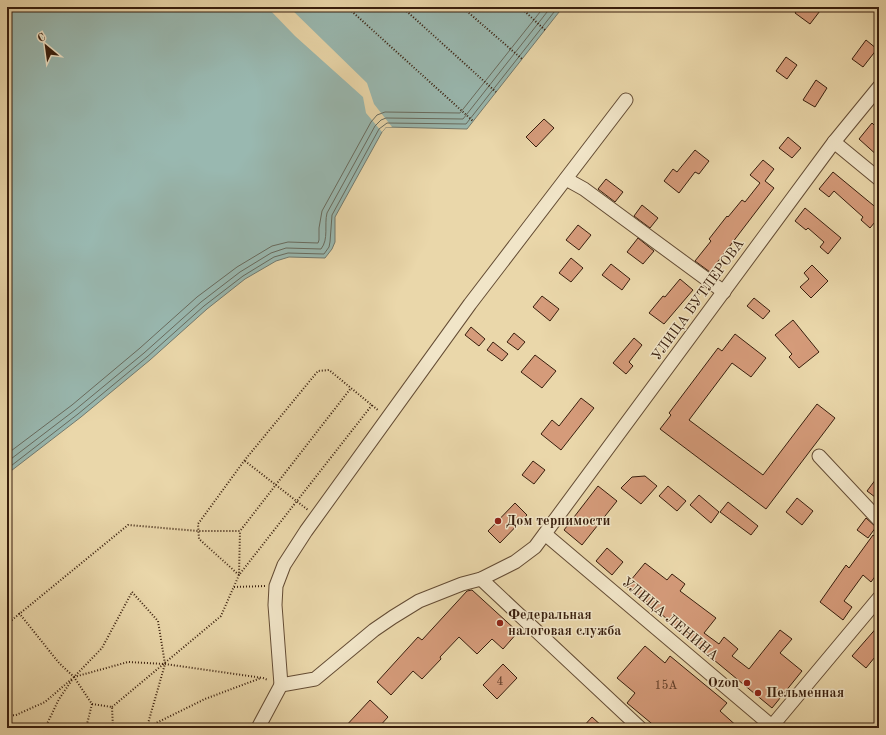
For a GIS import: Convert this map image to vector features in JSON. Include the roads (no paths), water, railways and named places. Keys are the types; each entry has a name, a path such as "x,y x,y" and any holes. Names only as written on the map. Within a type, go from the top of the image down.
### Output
{"street":[{"name":"УЛИЦА БУТЛЕРОВА","path":"281,685 315,680 374,630 393,617 420,601 442,591 481,579 515,562 535,547 834,142 879,87"},
{"path":"258,728 281,685 274,605 276,586 284,565 317,516 470,304 626,100"},
{"path":"834,142 879,180"},
{"path":"566,179 584,189 724,292"},
{"path":"818,456 879,520"},
{"name":"УЛИЦА ЛЕНИНА","path":"545,534 773,727"},
{"path":"481,579 640,728"},
{"path":"773,727 879,598"}],"water":[{"path":"7,7 563,7 467,129 386,127 335,217 335,242 325,258 289,257 276,261 245,279 207,309 150,360 81,417 7,474"}],"place":[{"name":"Дом терпимости","path":"498,521"},
{"name":"Федеральная налоговая служба","path":"500,623"},
{"name":"Ozon","path":"747,683"},
{"name":"Пельменная","path":"758,693"}]}
